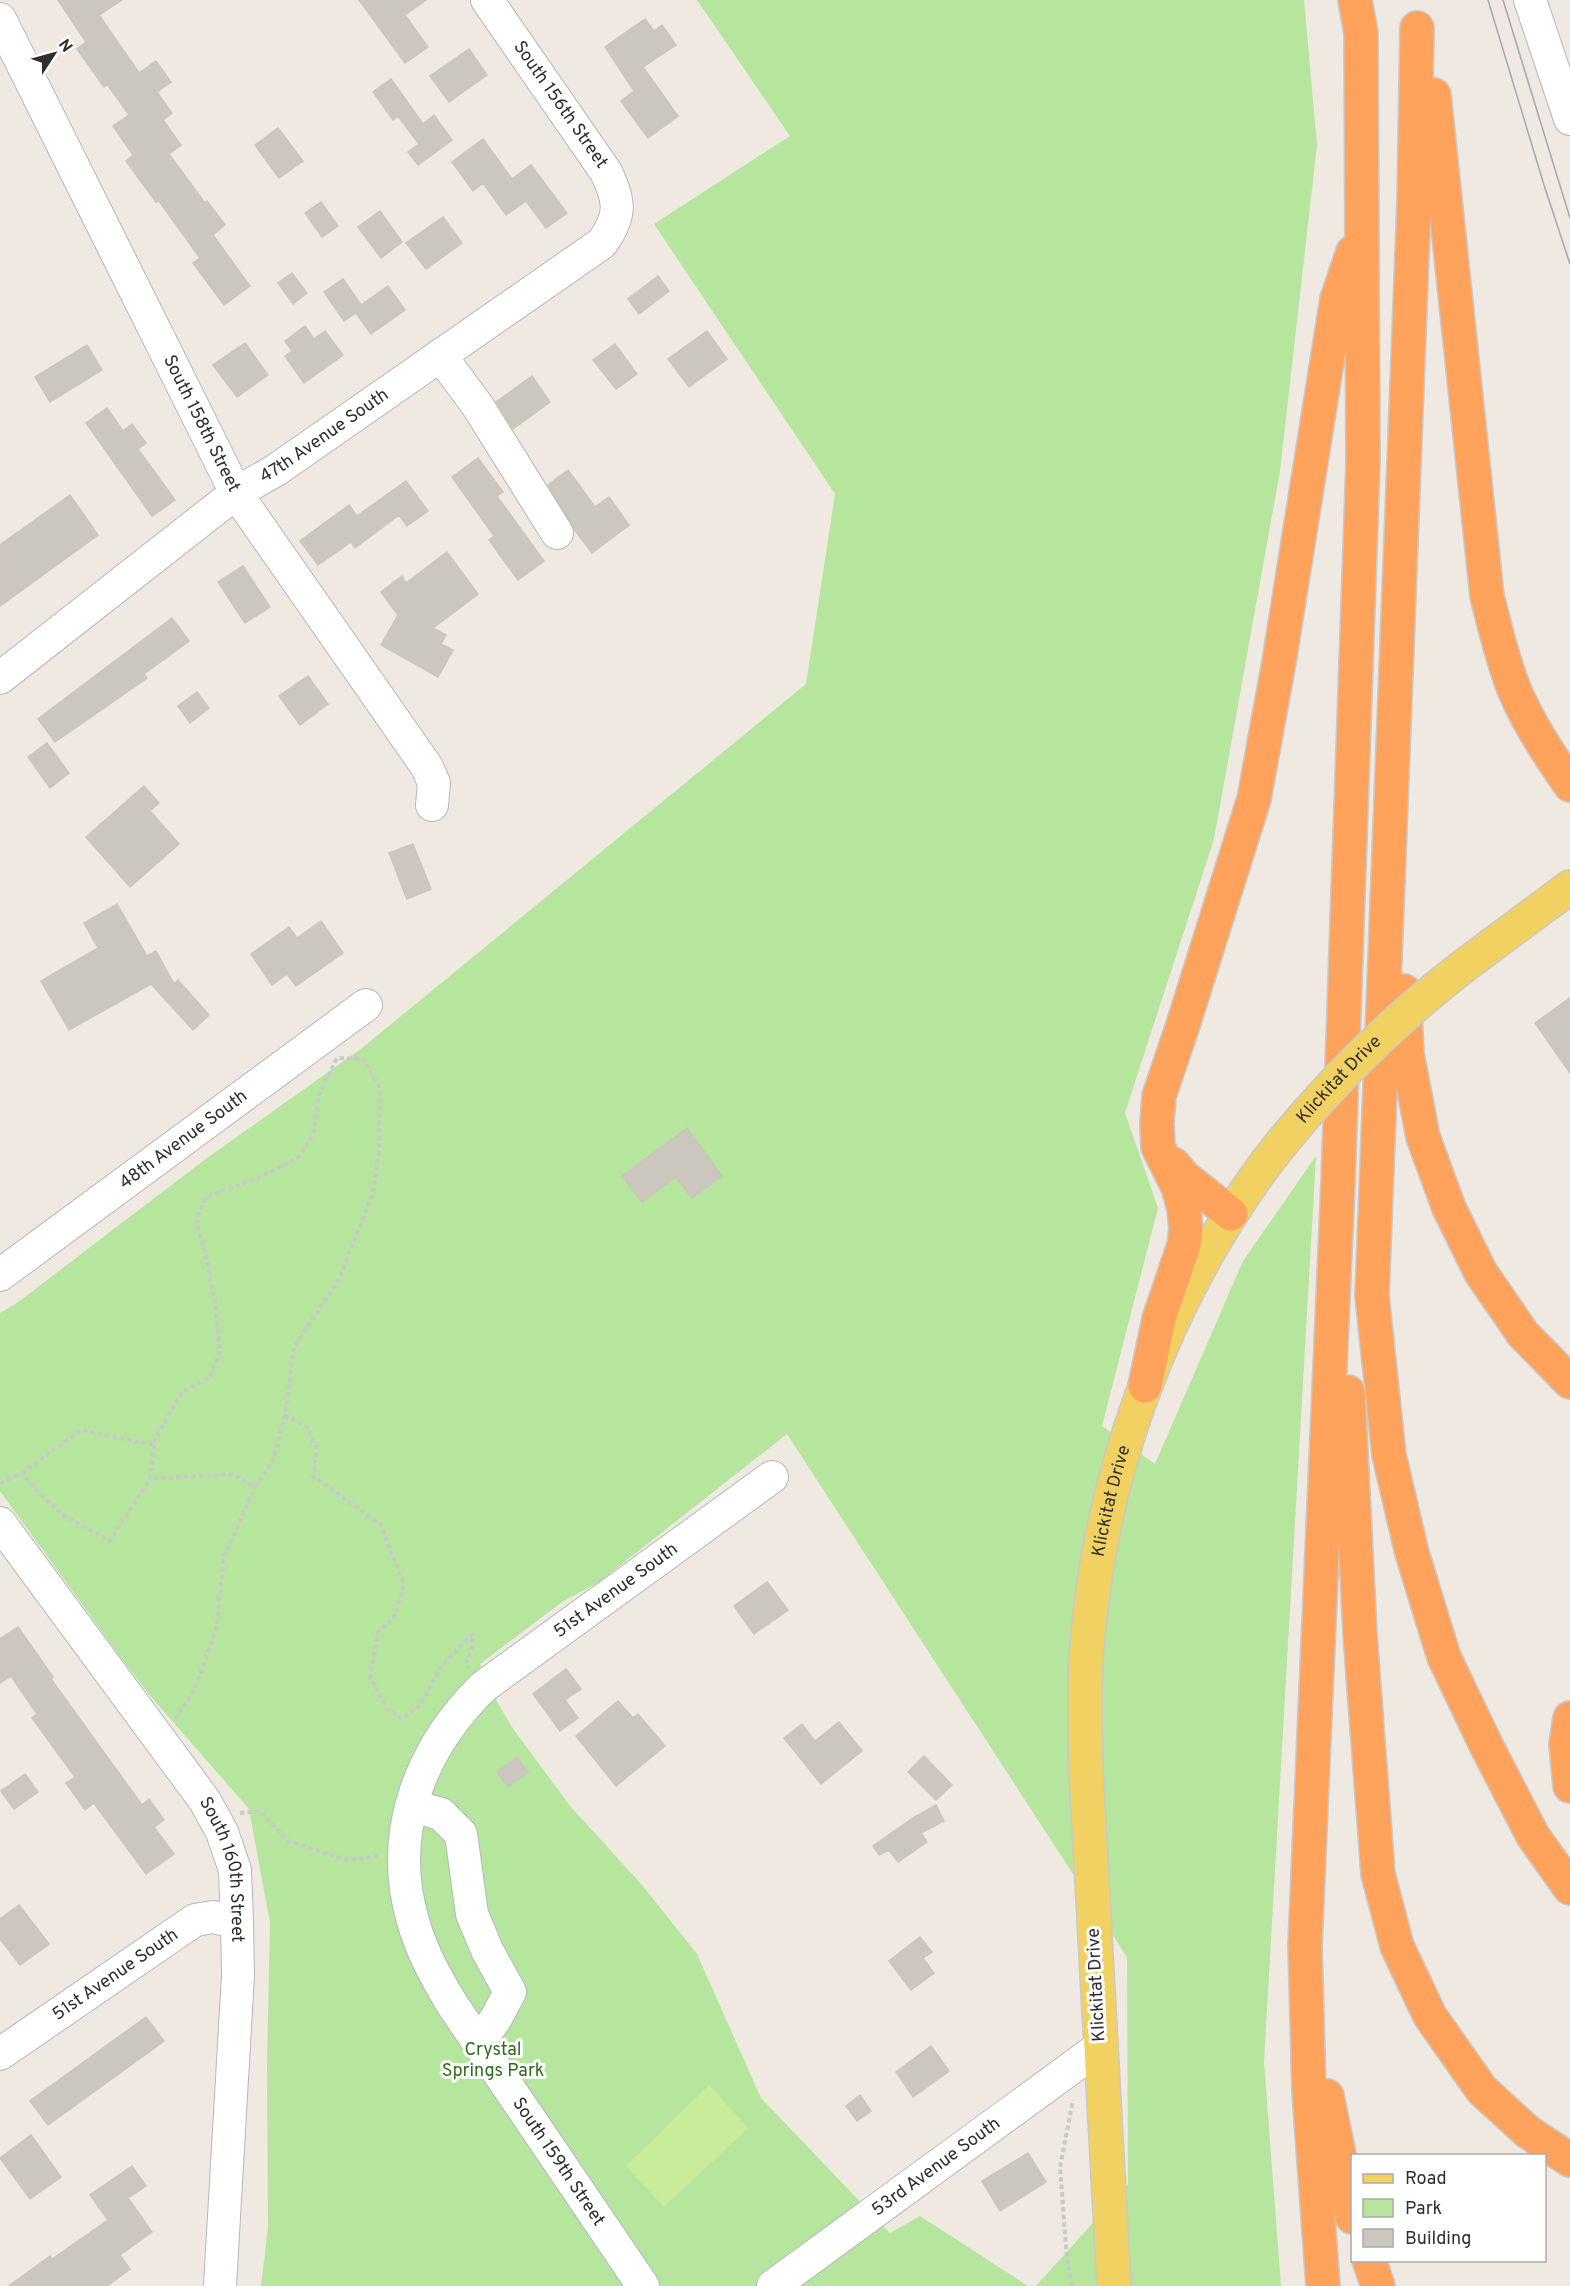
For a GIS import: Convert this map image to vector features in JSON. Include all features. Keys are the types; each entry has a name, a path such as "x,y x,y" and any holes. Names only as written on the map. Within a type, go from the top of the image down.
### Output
{"highway":[{"path":"1323,2286 1309,2092 1305,1945 1338,1183 1363,462 1361,33 1355,0"},
{"path":"1415,14 1414,203 1372,1296 1389,1455 1412,1552 1444,1657 1533,1836 1570,1888"},
{"path":"1415,14 1432,74 1487,596 1500,646 1515,690 1534,729 1570,785"},
{"path":"1145,1386 1159,1319 1184,1245 1186,1229 1178,1187 1158,1147 1159,1096 1254,799 1279,662 1337,299 1361,231"},
{"path":"1405,458 1402,953 1407,1054 1423,1137 1449,1208 1477,1264 1523,1334 1570,1382"},
{"path":"1158,1147 1184,1177 1231,1214"},
{"path":"1338,1183 1360,1634 1378,1874 1397,1946 1430,2016 1482,2090 1528,2132 1570,2160"},
{"path":"1570,1718 1566,1744 1570,1786"},
{"path":"1305,1945 1328,2106 1351,2208"},
{"path":"1370,2262 1378,2286"}],"main road":[{"name":"Klickitat Drive","path":"1114,2286 1086,1770 1086,1661 1105,1525 1117,1474 1145,1386 1176,1313 1231,1214 1266,1163 1310,1108 1358,1057 1410,1009 1465,965 1570,888"}],"street":[{"name":"South 156th Street","path":"487,0 606,172 617,194 616,216"},
{"path":"1530,0 1570,119"},
{"name":"South 158th Street","path":"0,19 236,493 427,767 434,783 432,805"},
{"name":"47th Avenue South","path":"0,678 236,493 276,470 602,243 611,230 616,216"},
{"path":"440,355 477,405 556,533"},
{"name":"48th Avenue South","path":"0,1275 366,1005"},
{"name":"51st Avenue South","path":"473,1697 772,1477"},
{"name":"South 160th Street","path":"0,1523 217,1821 235,1870 238,1975 220,2286"},
{"name":"South 159th Street","path":"473,1697 446,1730 432,1753 420,1778 411,1806 406,1852 406,1886 413,1921 429,1964 478,2043 643,2286"},
{"path":"411,1806 441,1814 461,1834 472,1914 487,1950 510,1992 495,2020 478,2043"},
{"name":"51st Avenue South","path":"1,2051 195,1920 213,1917 237,1922"},
{"name":"53rd Avenue South","path":"773,2286 1100,2047"}],"path":[{"path":"22,1473 39,1494 63,1515 110,1541 150,1479 155,1439 182,1392 210,1377 220,1352 213,1295 196,1219 206,1197 254,1180 298,1158 314,1132 319,1094 337,1058 363,1059 380,1089 379,1153 372,1194 338,1281 294,1347 285,1415 274,1459 255,1487 224,1557 216,1630 194,1691 181,1712 158,1738"},
{"path":"285,1415 307,1427 316,1451 313,1476 380,1524 404,1585 394,1617 378,1632 370,1678 387,1708 400,1719 419,1706 442,1666 472,1634 472,1647 466,1664 473,1697"},
{"path":"0,1483 22,1473 81,1430 154,1445"},
{"path":"150,1479 233,1474 255,1487"},
{"path":"217,1821 237,1814 260,1811 288,1841 347,1860 406,1852"},
{"path":"1072,2286 1067,2259 1060,2167 1073,2100"}],"green space":[{"name":"Crystal Springs Park","path":"697,0 1304,0 1317,145 1280,471 1214,839 1125,1113 1158,1208 1102,1426 1155,1464 1243,1261 1316,1156 1264,2062 1281,2286 1036,2286 1128,2184 1127,1957 787,1434 599,1582 562,1602 480,1664 497,1702 514,1730 570,1806 642,1885 697,1954 761,2098 890,2233 920,2216 1028,2286 261,2286 268,2228 267,2064 270,1923 249,1809 153,1699 0,1491 0,1313 17,1303 207,1158 362,1048 806,684 835,494 654,224 790,136"},
{"path":"709,2085 748,2128 664,2207 626,2166"}],"building":[{"path":"58,0 122,0 99,15 139,73 156,61 171,82 157,92 172,113 163,120 181,145 169,154 205,203 207,201 225,225 213,235 250,286 224,305 193,263 200,258 159,201 156,202 126,161 133,155 113,126 129,115 107,84 104,87 77,49 86,42"},
{"path":"359,0 426,0 405,15 428,47 405,63"},
{"path":"645,19 654,31 662,25 676,45 643,67 678,116 648,138 621,101 634,91 605,47"},
{"path":"469,49 487,75 449,102 430,76"},
{"path":"391,79 423,124 434,115 452,140 418,165 408,152 419,144 398,116 393,120 373,92"},
{"path":"278,128 303,161 279,178 255,145"},
{"path":"483,139 512,179 531,165 567,213 546,228 526,201 506,215 483,183 473,191 452,162"},
{"path":"321,202 338,226 322,237 305,213"},
{"path":"380,211 402,242 381,258 358,227"},
{"path":"443,217 462,243 426,269 406,243"},
{"path":"292,273 307,293 293,304 278,283"},
{"path":"658,276 669,291 639,314 628,299"},
{"path":"343,279 361,305 388,286 405,310 371,334 356,313 344,321 324,292"},
{"path":"305,326 314,339 325,331 343,355 304,383 285,356 292,351 285,341"},
{"path":"707,331 727,359 689,387 668,359"},
{"path":"245,343 268,375 237,397 213,365"},
{"path":"615,344 637,374 616,389 593,360"},
{"path":"87,345 102,370 50,402 35,377"},
{"path":"532,376 550,402 513,429 496,402"},
{"path":"107,408 123,431 132,424 146,443 138,449 175,500 152,516 86,423"},
{"path":"478,458 503,492 497,496 544,561 518,580 489,540 494,536 452,477"},
{"path":"568,470 595,507 609,497 629,525 592,553 574,529 548,485"},
{"path":"406,481 428,511 407,526 399,515 355,548 351,542 318,565 300,541 349,505 357,516"},
{"path":"70,495 98,535 0,606 0,545"},
{"path":"447,552 478,594 433,628 446,635 441,644 453,650 438,677 381,645 398,615 381,592 402,576 406,583"},
{"path":"243,566 270,607 245,623 218,582"},
{"path":"172,618 189,641 144,674 147,678 55,742 38,719"},
{"path":"308,676 328,704 300,725 279,696"},
{"path":"197,692 209,708 190,723 178,706"},
{"path":"47,743 69,773 50,788 28,757"},
{"path":"144,786 159,803 150,811 179,844 130,887 86,837"},
{"path":"413,844 431,889 407,899 389,853"},
{"path":"117,904 147,956 156,951 174,984 178,980 209,1015 193,1030 151,984 69,1030 41,981 98,948 84,923"},
{"path":"321,921 343,953 296,986 287,974 272,985 251,954 289,927 297,938"},
{"path":"1570,998 1570,1073 1535,1023"},
{"path":"687,1128 722,1176 692,1198 676,1177 642,1202 622,1176"},
{"path":"767,1582 788,1610 754,1634 734,1606"},
{"path":"18,1627 53,1677 51,1679 142,1805 149,1799 164,1820 154,1827 174,1854 146,1874 94,1803 85,1810 66,1783 75,1777 32,1718 37,1714 11,1676 0,1683 0,1639"},
{"path":"566,1669 581,1689 565,1700 578,1718 560,1731 533,1694"},
{"path":"618,1701 633,1718 638,1714 665,1746 616,1786 576,1736"},
{"path":"839,1722 862,1751 821,1784 784,1738 802,1724 815,1741"},
{"path":"924,1756 952,1785 936,1800 908,1772"},
{"path":"517,1757 528,1772 508,1787 497,1772"},
{"path":"25,1774 38,1792 14,1809 1,1791"},
{"path":"936,1805 944,1821 921,1833 927,1842 898,1862 889,1850 879,1855 873,1846"},
{"path":"19,1905 49,1944 20,1965 0,1939 0,1919"},
{"path":"920,1937 932,1952 923,1958 934,1973 911,1990 889,1961"},
{"path":"146,2017 164,2041 48,2125 30,2101"},
{"path":"931,2046 949,2071 913,2097 896,2072"},
{"path":"860,2095 871,2111 857,2121 846,2106"},
{"path":"31,2135 61,2177 30,2199 0,2158"},
{"path":"1028,2153 1046,2182 1000,2211 982,2181"},
{"path":"132,2166 146,2186 128,2198 152,2232 120,2255 130,2269 107,2286 9,2286 50,2256 52,2259 108,2220 90,2195"}],"tram line":[{"path":"1488,0 1570,264"},
{"path":"1503,0 1570,218"}]}
